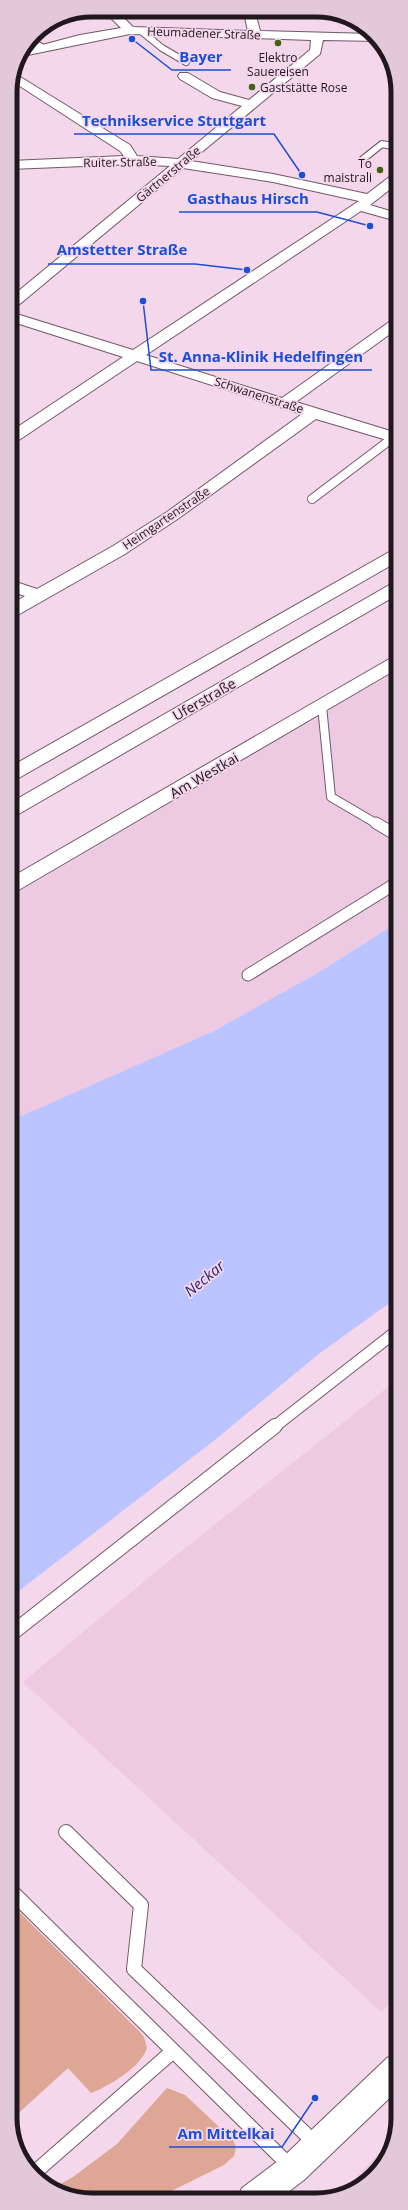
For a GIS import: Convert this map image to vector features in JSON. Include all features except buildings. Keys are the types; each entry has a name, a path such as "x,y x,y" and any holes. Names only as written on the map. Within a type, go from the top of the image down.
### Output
{"main road":[{"name":"Heumadener Straße","path":"119,17 136,31 317,38 368,38"},
{"path":"251,17 255,35"},
{"path":"352,38 353,26"},
{"path":"29,52 107,34 136,31"},
{"path":"107,34 122,44"},
{"name":"Gärtnerstraße","path":"17,299 316,51 317,38"},
{"path":"184,76 216,95 251,105"},
{"path":"18,80 125,148 133,160"},
{"name":"Ruiter Straße","path":"17,165 133,160 180,163 295,182 365,203 391,214"},
{"path":"17,434 365,203 391,183"},
{"name":"Schwanenstraße","path":"17,318 285,403 314,414 391,436"},
{"path":"285,403 391,327"},
{"name":"Heimgartenstraße","path":"17,608 119,550 173,515 314,414"},
{"path":"17,771 391,558"},
{"path":"17,588 37,595"},
{"name":"Uferstraße","path":"17,807 391,592"},
{"name":"Am Westkai","path":"17,883 391,666"},
{"path":"261,2193 293,2169 391,2076"}],"lane":[{"path":"136,31 186,62"},
{"path":"35,43 43,48"},
{"path":"363,159 382,144 391,146"},
{"name":"Schwanenstraße","path":"312,499 391,441"},
{"path":"322,706 331,797 391,832"},
{"path":"248,975 391,886"},
{"path":"17,1629 391,1335"},
{"path":"66,1832 141,1905 134,1969 318,2146"},
{"path":"17,1897 172,2052 293,2169"},
{"path":"38,2170 172,2052"}],"shaded area":[{"path":"391,675 391,926 321,971 214,1031 17,1118 17,893"},
{"path":"391,1385 391,2002 381,2012 23,1682 159,1569"},
{"path":"17,1910 144,2037 147,2048 138,2062 115,2081 91,2093 68,2068 17,2115"},
{"path":"167,2088 185,2095 233,2140 236,2147 234,2156 224,2165 167,2193 77,2192 59,2185 73,2177 117,2144"},
{"path":"385,2147 372,2168 354,2183 347,2186"}],"water":[{"name":"Neckar","path":"391,926 391,1302 320,1353 216,1439 17,1592 17,1118 214,1031 321,971"}],"place":[{"name":"Bayer","path":"132,39"},
{"name":"Elektro Sauereisen","path":"278,43"},
{"name":"Gaststätte Rose","path":"252,87"},
{"name":"To maistrali","path":"380,170"},
{"name":"Technikservice Stuttgart","path":"302,175"},
{"name":"Gasthaus Hirsch","path":"370,226"},
{"name":"Amstetter Straße","path":"247,270"},
{"name":"St. Anna-Klinik Hedelfingen","path":"143,301"},
{"name":"Am Mittelkai","path":"315,2098"}]}
